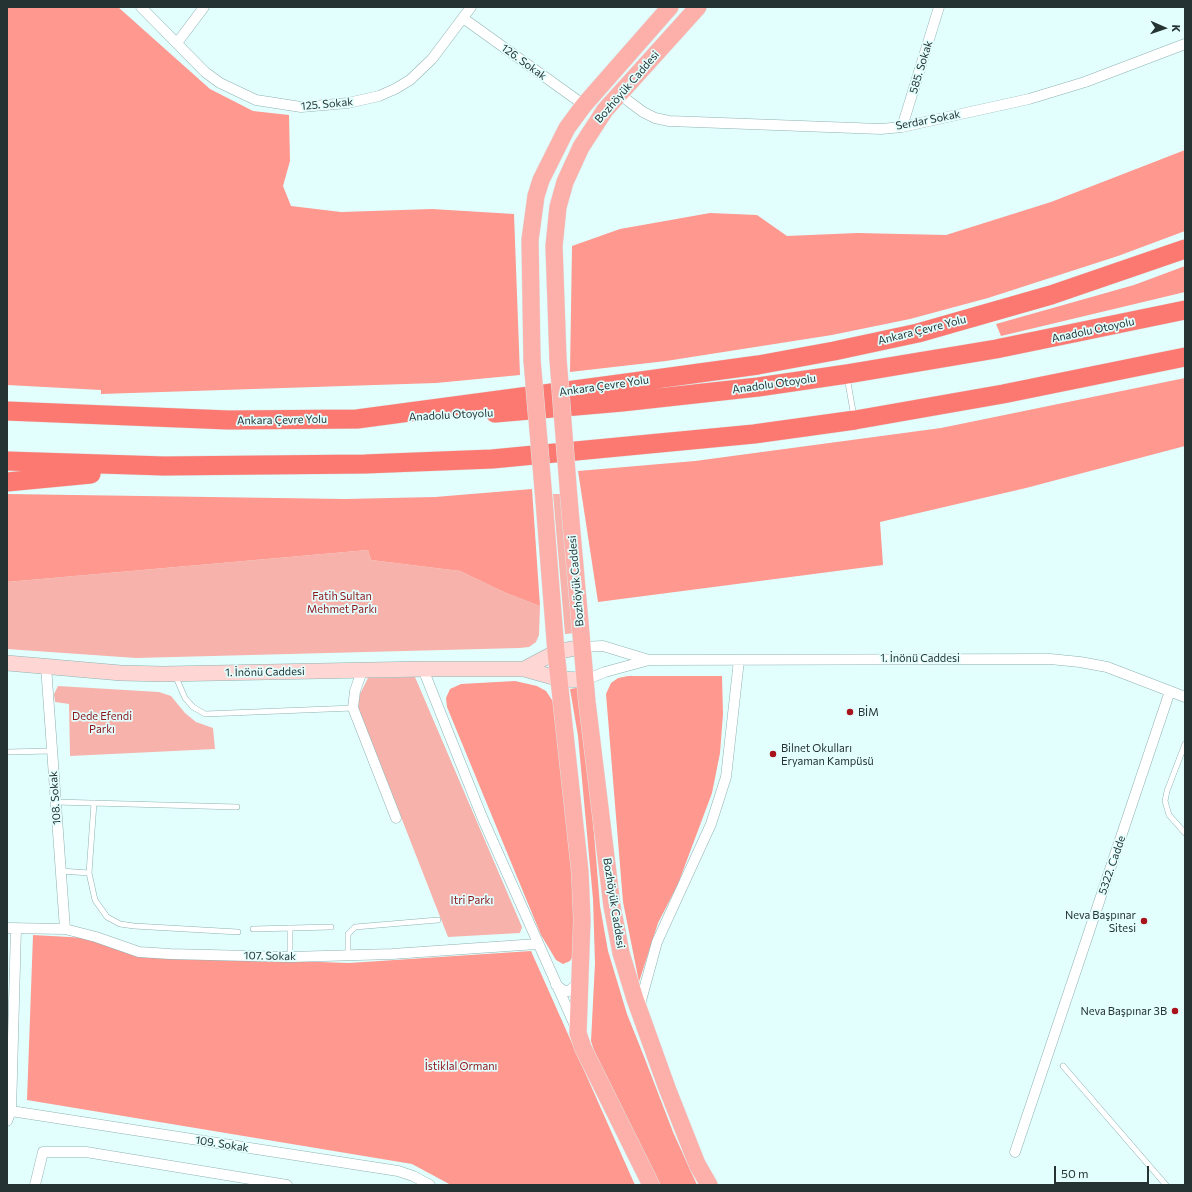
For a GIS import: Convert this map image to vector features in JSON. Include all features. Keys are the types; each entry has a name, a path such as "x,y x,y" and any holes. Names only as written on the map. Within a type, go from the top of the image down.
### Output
{"highway":[{"name":"Ankara Çevre Yolu","path":"7,411 228,420 357,419 704,372 834,351 918,333 1121,272 1185,250"},
{"name":"Anadolu Otoyolu","path":"357,419 498,413 622,402 758,387 996,349 1185,310"},
{"path":"7,461 164,466 364,464 492,459 754,434 854,420 1003,394 1185,357"},
{"path":"7,482 164,466"}],"main road":[{"name":"Bozhöyük Caddesi","path":"651,1185 583,1048 578,1033 582,920 580,872 556,652 532,360 530,240 536,196 541,180 552,155 567,128 584,105 670,7"},
{"name":"Bozhöyük Caddesi","path":"698,7 605,110 580,147 565,182 558,206 554,246 558,359 581,647 612,906 621,953 639,1008 667,1088 697,1164 709,1185"}],"street":[{"name":"125. Sokak","path":"141,7 205,72 237,92 271,104 301,107 324,106 365,100 379,96 405,83 432,59 471,7"},
{"path":"177,43 204,7"},
{"name":"585. Sokak","path":"902,127 939,7"},
{"name":"126. Sokak","path":"463,18 584,105"},
{"name":"Serdar Sokak","path":"619,94 655,118 669,121 881,129 902,127 1028,99 1085,82 1185,44"},
{"path":"581,647 603,646 649,660"},
{"name":"1. İnönü Caddesi","path":"524,669 556,652 581,647"},
{"name":"1. İnönü Caddesi","path":"649,660 1050,658 1107,667 1185,697"},
{"path":"585,680 605,672 649,660"},
{"path":"639,1008 658,942 711,824 726,777 739,660"},
{"name":"1. İnönü Caddesi","path":"7,663 131,674 423,669 524,669 560,679 585,680"},
{"name":"108. Sokak","path":"46,666 65,929"},
{"path":"423,669 482,817 537,944 578,1033"},
{"path":"362,671 355,691 353,708 396,818"},
{"name":"5322. Cadde","path":"1015,1152 1170,691"},
{"path":"7,1121 11,1111 12,928"},
{"name":"107. Sokak","path":"12,928 65,929 96,936 139,952 170,954 290,957 537,944"},
{"path":"556,985 564,991 569,991 579,982"},
{"name":"109. Sokak","path":"11,1111 398,1171 413,1176 430,1185"},
{"path":"35,1185 43,1152 86,1152 288,1185"}],"lane":[{"path":"847,374 854,420"},
{"path":"174,674 185,698 193,707 205,714 353,708"},
{"path":"1185,744 1167,791 1165,801 1169,815 1185,832"},
{"path":"7,752 52,751"},
{"path":"55,802 237,806"},
{"path":"94,803 89,873 98,906 107,917 120,924 238,932"},
{"path":"61,871 89,873"},
{"path":"348,955 348,934 355,927 438,920"},
{"path":"253,929 331,927"},
{"path":"290,928 290,957"},
{"path":"1063,1066 1166,1185"}],"green space":[{"path":"7,7 118,7 210,89 253,111 289,115 290,161 283,186 291,206 341,212 432,209 514,214 520,375 436,383 101,394 101,390 7,385"},
{"path":"1185,150 1185,231 1118,256 988,298 910,319 832,335 666,361 570,372 572,246 620,229 710,213 757,215 787,236 857,233 946,235 1051,202"},
{"path":"1185,266 1185,292 1001,336 996,324 1134,285"},
{"path":"1185,378 1185,446 1026,488 880,522 883,565 598,602 578,471 695,461 941,428"},
{"path":"532,489 540,606 506,593 460,571 371,560 368,550 7,582 7,494 345,499 435,497"},
{"path":"553,494 561,494 577,633 565,634"},
{"name":"Fatih Sultan Mehmet Parkı","path":"368,550 371,560 460,571 506,593 540,606 539,635 536,642 529,647 520,648 136,658 7,649 7,582"},
{"path":"628,676 722,676 723,714 720,753 712,793 678,884 658,923 639,982 623,902 606,694 611,683 618,678"},
{"name":"Itri Parkı","path":"415,677 522,927 520,933 448,937 356,702 368,678"},
{"path":"515,681 537,686 546,691 554,703 575,882 573,956 570,961 563,964 556,960 541,935 447,707 446,698 450,689 461,684"},
{"name":"Dede Efendi Parkı","path":"58,686 159,692 171,696 185,713 196,722 213,728 215,749 70,756 69,704 55,702 54,694"},
{"path":"582,687 600,906 608,951 627,1014 673,1132 697,1185 660,1185 596,1057 591,1041 595,963 593,899 578,736 570,689"},
{"name":"İstiklal Ormanı","path":"33,935 87,938 140,956 349,963 531,951 635,1185 451,1185 412,1164 27,1100"}],"place":[{"name":"BİM","path":"850,712"},
{"name":"Bilnet Okulları Eryaman Kampüsü","path":"773,754"},
{"name":"Neva Başpınar Sitesi","path":"1144,921"},
{"name":"Neva Başpınar 3B","path":"1175,1011"}]}
